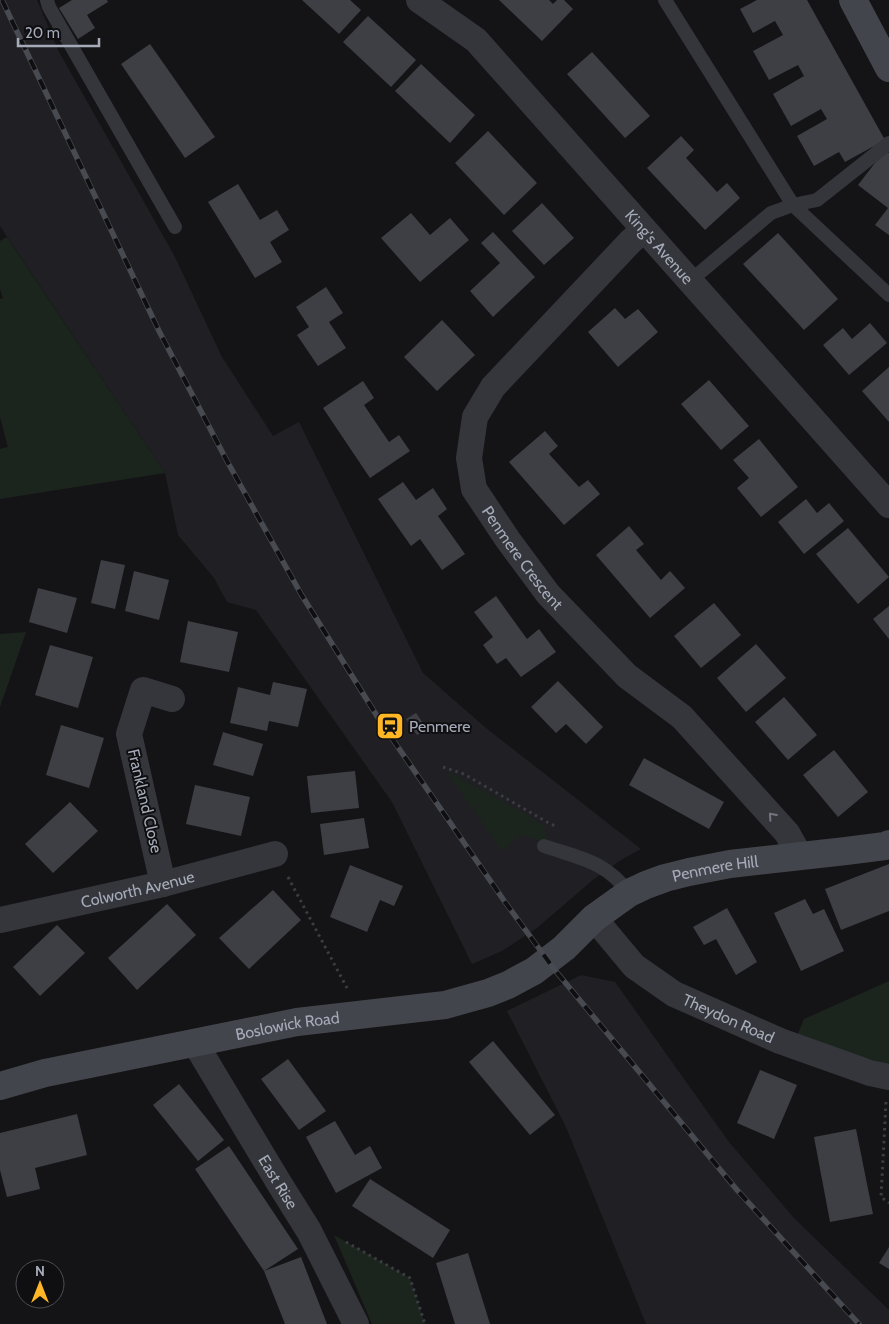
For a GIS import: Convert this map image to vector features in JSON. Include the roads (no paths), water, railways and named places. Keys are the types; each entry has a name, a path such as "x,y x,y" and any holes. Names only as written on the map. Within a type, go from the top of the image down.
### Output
{"street":[{"name":"King's Avenue","path":"419,0 476,40 889,505"},
{"path":"853,0 889,68"},
{"name":"Penmere Crescent","path":"644,230 631,241 493,387 475,417 469,458 474,489 508,540 548,594 627,676 682,717 787,833 800,856"},
{"name":"Frankland Close","path":"163,884 129,734 143,690 172,699"},
{"name":"Penmere Hill","path":"564,948 594,918 629,893 665,878 730,864 846,851 889,844"},
{"name":"Colworth Avenue","path":"0,920 163,884 275,854"},
{"name":"Theydon Road","path":"594,918 634,966 674,994 780,1041 870,1073 888,1077"},
{"name":"Boslowick Road","path":"0,1086 45,1073 297,1022 446,1005 508,985 534,971 564,948"},
{"name":"East Rise","path":"195,1043 310,1231 356,1324"}],"lane":[{"path":"47,0 49,8 175,227"},
{"path":"665,0 792,205 889,295"},
{"path":"690,281 771,213 792,205 817,200 889,143"},
{"path":"544,846 598,864 620,881 629,893"}],"railway":[{"path":"2,0 159,331 227,461 301,594 382,724 505,902 554,969 737,1190 859,1324"}],"place":[{"name":"Penmere","path":"390,726"}]}
